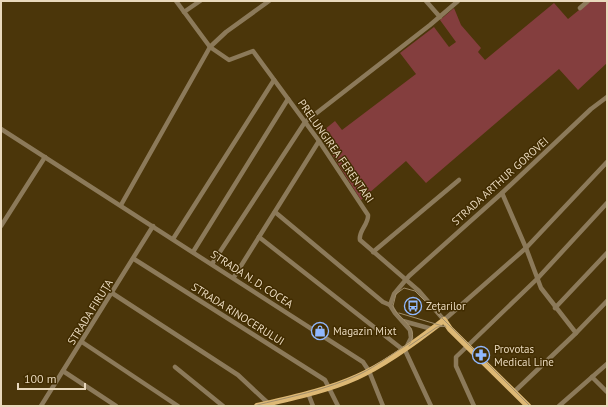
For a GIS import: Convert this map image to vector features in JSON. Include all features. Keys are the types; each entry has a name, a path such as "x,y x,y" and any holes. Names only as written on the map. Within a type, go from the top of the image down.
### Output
{"main road":[{"path":"258,406 269,405 330,387 369,371 444,320"},
{"name":"PRELUNGIREA FERENTARI","path":"444,320 450,329 528,406"},
{"path":"432,329 450,329"}],"street":[{"path":"176,1 210,47"},
{"path":"184,12 200,1"},
{"path":"121,205 210,47 226,32 269,1"},
{"path":"426,1 440,17"},
{"path":"212,264 305,122 440,17 458,1"},
{"path":"580,8 588,1"},
{"name":"PRELUNGIREA FERENTARI","path":"210,47 229,60 253,51 319,141 368,215 359,239 405,279 444,320"},
{"path":"173,239 274,80"},
{"name":"STRADA ARTHUR GOROVEI","path":"390,305 391,297 405,279 502,193 586,114 607,98"},
{"path":"193,252 288,99"},
{"name":"STRADA N. D. COCEA","path":"2,132 45,157 234,277 365,363 369,371"},
{"path":"234,277 319,141"},
{"path":"1,226 45,157"},
{"path":"444,320 526,248 607,162"},
{"path":"373,252 459,180"},
{"path":"502,193 526,248 541,288 555,308 576,333"},
{"path":"474,406 455,363 456,357 537,279 607,204"},
{"path":"275,212 383,302 390,305 411,334 404,348"},
{"name":"STRADA FIRUȚA","path":"43,405 153,226"},
{"path":"259,237 404,348 431,406"},
{"path":"555,308 607,253"},
{"name":"STRADA RINOCERULUI","path":"134,259 325,380 330,387"},
{"path":"112,293 238,375 269,405"},
{"path":"514,392 607,301"},
{"path":"403,321 432,329"},
{"path":"82,342 178,406"},
{"path":"175,367 223,406"},
{"path":"559,406 592,377 606,368"},
{"path":"63,371 116,406"},
{"path":"369,371 383,406"},
{"path":"592,377 607,392"},
{"path":"330,387 338,406"},
{"path":"308,393 313,406"}],"shaded area":[{"path":"590,1 607,1 607,63 578,90 559,69 426,183 406,161 361,200 319,134 335,121 342,130 416,74 400,53 434,27 449,47 456,42 440,20 454,8 461,25 481,48 478,52 485,60 554,3 568,19"}],"tram line":[{"path":"253,406 308,393 347,380 373,367 410,343 412,332 407,323 393,306 396,294 404,288 415,291 530,406"},
{"path":"399,313 446,327"},
{"path":"409,346 437,327 445,326"}],"place":[{"name":"Zețarilor","path":"413,306"},
{"name":"Magazin Mixt","path":"320,331"},
{"name":"Provotas Medical Line","path":"481,355"}]}
